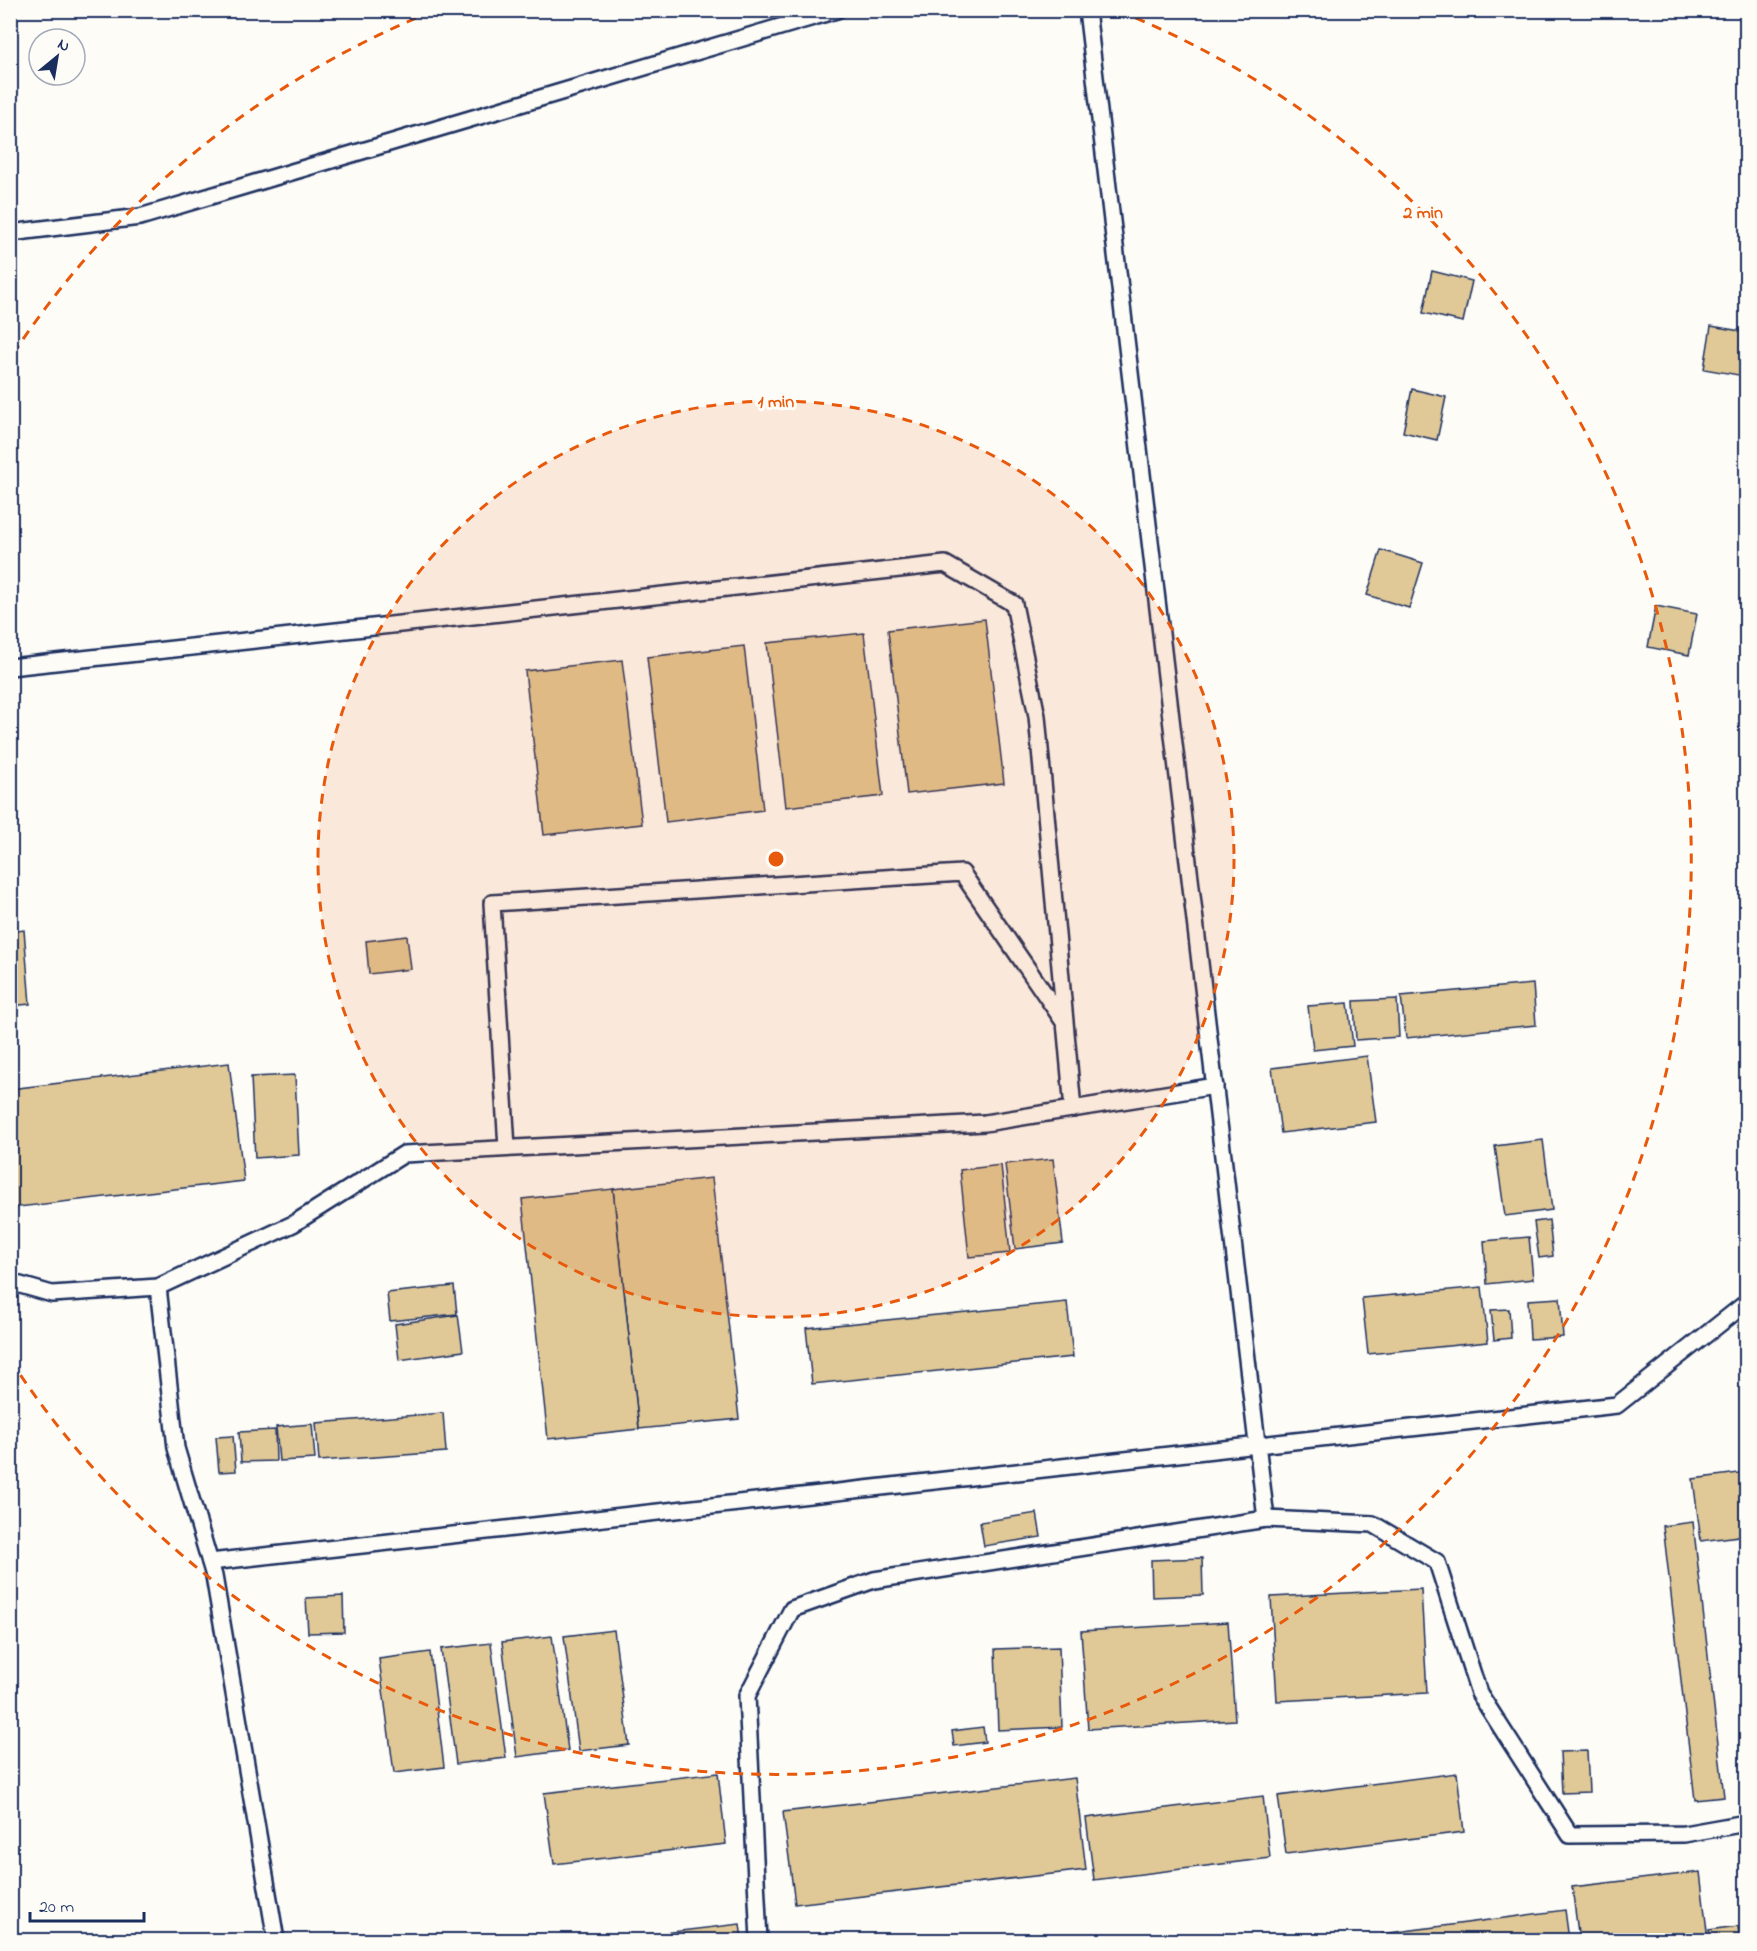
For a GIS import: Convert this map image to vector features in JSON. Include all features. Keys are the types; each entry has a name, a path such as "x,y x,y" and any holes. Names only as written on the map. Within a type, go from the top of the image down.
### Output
{"lane":[{"path":"10,233 140,217 837,10"},
{"path":"1087,10 1266,1519"},
{"path":"10,667 945,564 1014,603 1037,716 1073,1109"},
{"path":"507,1148 492,903 962,873 1065,1024"},
{"path":"10,1282 52,1294 158,1287 293,1224 404,1154 985,1123 1215,1086"},
{"path":"158,1287 176,1448 210,1562 276,1941"},
{"path":"210,1562 1617,1405 1746,1303"},
{"path":"759,1941 747,1696 792,1609 874,1580 1266,1519 1373,1524 1437,1562 1479,1693 1570,1835 1684,1834 1746,1823"}],"building":[{"path":"1432,271 1472,281 1463,322 1423,313"},
{"path":"1711,326 1746,332 1744,376 1704,369"},
{"path":"1412,389 1446,397 1437,440 1403,432"},
{"path":"1381,550 1423,563 1409,608 1367,595"},
{"path":"1656,606 1697,614 1689,655 1648,647"},
{"path":"985,619 1004,783 907,794 888,630"},
{"path":"864,633 883,796 786,807 767,643"},
{"path":"744,646 763,810 666,822 647,657"},
{"path":"622,660 642,824 544,835 525,671"},
{"path":"24,930 30,1004 10,1006 10,932"},
{"path":"407,936 411,969 369,974 366,941"},
{"path":"1533,984 1536,1025 1406,1038 1401,996"},
{"path":"1397,999 1399,1037 1356,1040 1354,1001"},
{"path":"1348,1003 1353,1046 1313,1050 1308,1006"},
{"path":"1367,1056 1376,1122 1281,1133 1272,1068"},
{"path":"229,1063 244,1181 10,1208 10,1089"},
{"path":"295,1075 299,1155 255,1158 251,1077"},
{"path":"1543,1140 1552,1210 1505,1216 1495,1146"},
{"path":"1053,1159 1063,1243 1015,1249 1005,1164"},
{"path":"1001,1165 1010,1253 969,1257 960,1170"},
{"path":"712,1178 739,1419 639,1429 613,1189"},
{"path":"613,1189 639,1429 548,1439 522,1199"},
{"path":"1549,1220 1553,1256 1539,1258 1534,1222"},
{"path":"1529,1237 1533,1279 1487,1284 1484,1241"},
{"path":"454,1286 457,1314 390,1321 387,1293"},
{"path":"1482,1287 1488,1342 1368,1354 1362,1298"},
{"path":"1560,1298 1563,1337 1530,1339 1528,1300"},
{"path":"1067,1302 1073,1357 812,1384 806,1328"},
{"path":"1509,1309 1511,1338 1494,1340 1491,1310"},
{"path":"458,1315 463,1351 399,1360 395,1324"},
{"path":"443,1413 446,1452 319,1461 316,1423"},
{"path":"312,1424 315,1459 279,1461 276,1427"},
{"path":"275,1430 276,1461 241,1462 239,1432"},
{"path":"233,1436 236,1471 219,1472 216,1437"},
{"path":"1746,1472 1746,1535 1701,1541 1693,1479"},
{"path":"1037,1513 1041,1537 984,1546 980,1522"},
{"path":"1693,1522 1724,1797 1695,1800 1663,1526"},
{"path":"1202,1558 1203,1595 1152,1597 1151,1560"},
{"path":"1421,1589 1427,1693 1277,1701 1271,1597"},
{"path":"343,1596 344,1632 308,1633 306,1598"},
{"path":"1228,1622 1235,1720 1088,1729 1081,1631"},
{"path":"614,1630 629,1745 579,1751 564,1636"},
{"path":"552,1636 568,1750 517,1757 502,1642"},
{"path":"491,1643 506,1758 456,1764 441,1649"},
{"path":"1059,1647 1062,1727 998,1730 995,1649"},
{"path":"430,1652 444,1767 394,1773 379,1659"},
{"path":"983,1727 985,1742 954,1746 952,1731"},
{"path":"1587,1751 1589,1792 1562,1793 1560,1752"},
{"path":"718,1773 726,1844 554,1864 544,1793"},
{"path":"1457,1773 1464,1832 1286,1854 1278,1796"},
{"path":"1075,1778 1086,1870 795,1904 783,1812"},
{"path":"1263,1796 1270,1858 1094,1880 1086,1818"},
{"path":"1700,1872 1708,1940 1579,1940 1572,1887"},
{"path":"1565,1910 1569,1940 1383,1940 1382,1934"},
{"path":"740,1924 742,1940 603,1940"},
{"path":"1738,1926 1740,1940 1711,1940 1709,1930"}]}
